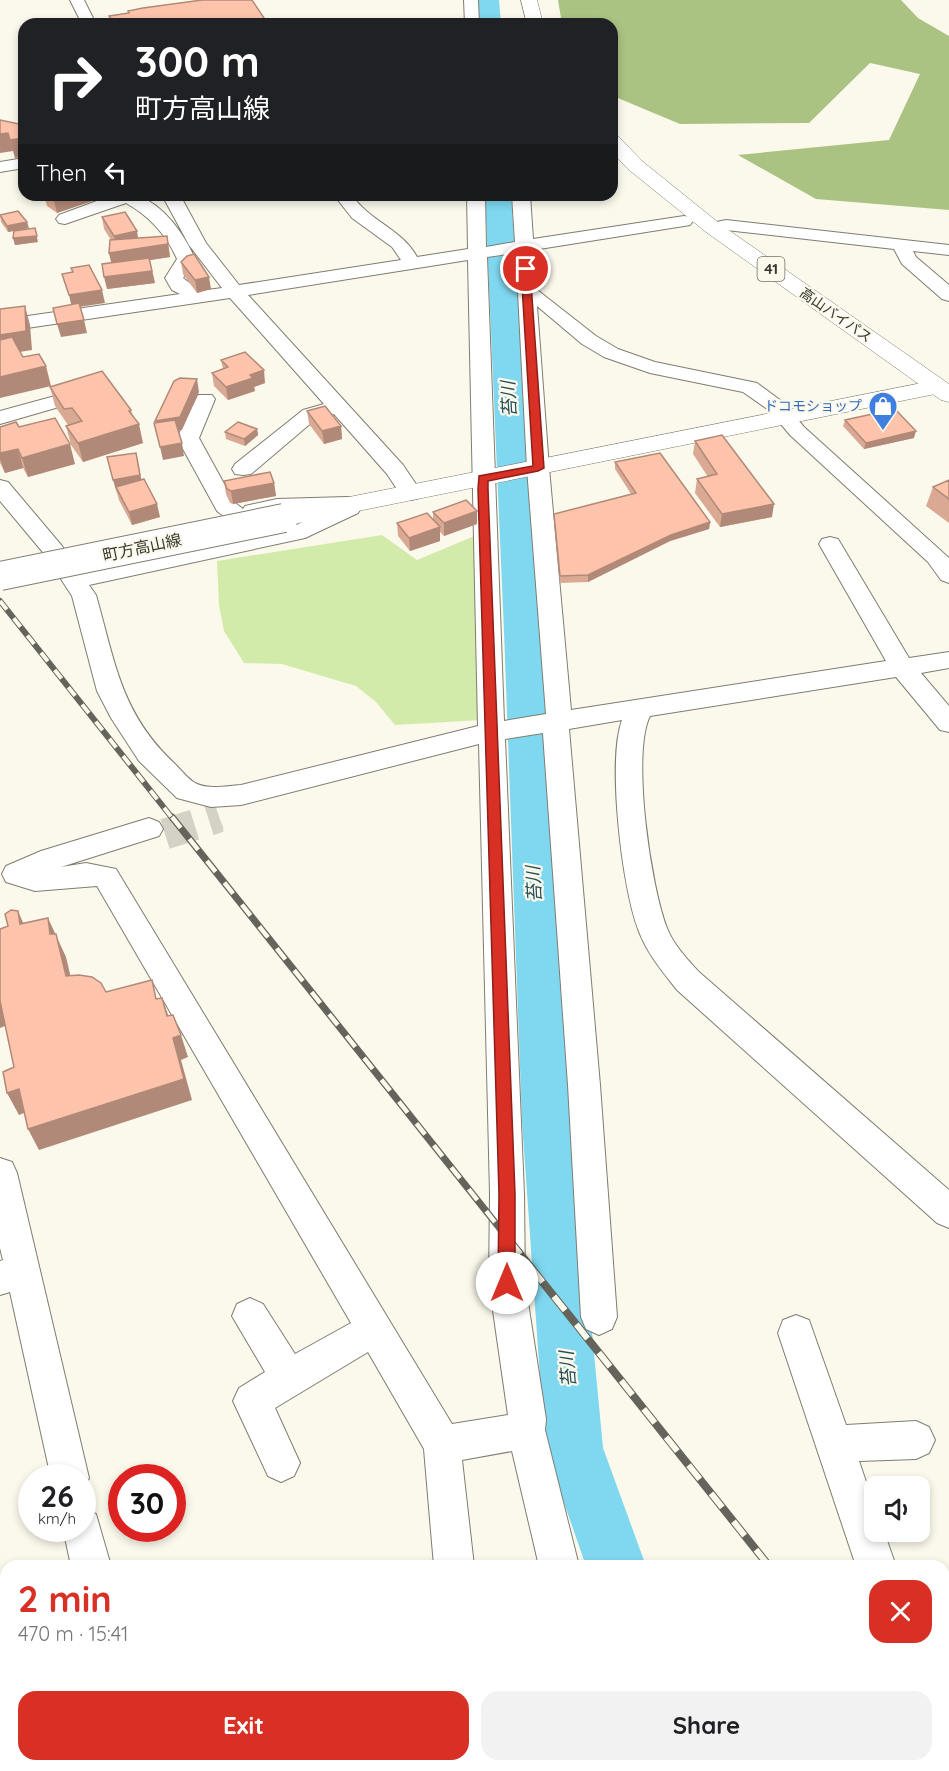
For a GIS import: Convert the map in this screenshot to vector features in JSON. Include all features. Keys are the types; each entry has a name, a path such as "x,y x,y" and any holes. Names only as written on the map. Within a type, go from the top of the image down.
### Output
{"main road":[{"path":"515,0 518,18"},
{"path":"529,0 534,18"},
{"name":"高山バイパス","path":"618,147 635,165 714,228 939,388 949,411"},
{"name":"高山バイパス","path":"618,166 684,222 766,283 939,388"},
{"path":"486,478 939,388"},
{"name":"町方高山線","path":"0,576 486,478"}],"street":[{"path":"77,0 86,18"},
{"path":"471,0 472,18"},
{"path":"0,167 18,164"},
{"path":"64,219 111,201"},
{"path":"133,201 170,229 177,239 186,259 174,278 179,286 196,297"},
{"path":"174,201 198,245 234,291 395,470 411,493"},
{"path":"347,201 352,210 398,242 412,264"},
{"path":"476,201 495,732 507,1194 507,1283 527,1419 526,1430 558,1560"},
{"path":"521,201 522,247 527,291 537,468 584,1085 598,1317"},
{"path":"0,326 52,320 684,222"},
{"path":"714,228 726,225 949,250"},
{"path":"900,244 908,260 949,295"},
{"path":"527,291 589,340 611,353 650,367 750,387 787,418 797,431 936,557 949,575"},
{"path":"0,418 66,399"},
{"path":"205,399 188,438 225,506 235,514"},
{"path":"243,469 310,414 337,407"},
{"path":"0,488 54,551 77,584 89,608 102,667 120,712 148,754 187,791 211,797 228,798 495,732 949,660"},
{"path":"54,551 277,506 357,504"},
{"path":"77,584 297,533 357,504"},
{"path":"830,544 902,667 949,723"},
{"path":"77,584 199,571"},
{"path":"640,710 633,724 632,825 648,914 660,945 688,981 949,1212"},
{"path":"219,817 288,792 334,772"},
{"path":"14,878 157,832"},
{"path":"14,878 34,880 59,878 79,873 93,873 106,877 443,1445 442,1462 453,1560"},
{"path":"0,1173 11,1274 66,1464"},
{"path":"250,1316 289,1378"},
{"path":"281,1463 252,1401 352,1340 376,1331"},
{"path":"796,1333 874,1560"},
{"path":"443,1445 526,1430"},
{"path":"835,1448 849,1443 916,1440"},
{"path":"85,1542 90,1560"}],"green space":[{"path":"558,0 901,0 918,18 949,36 949,210 816,199 738,155 889,140 920,74 870,63 809,123 680,124 618,98 618,18 561,18"},
{"path":"382,535 417,560 477,535 482,720 395,725 376,702 356,686 282,664 244,663 224,631 219,605 217,561"}],"building":[{"path":"202,0 252,0 264,18 110,18 109,16 143,8"},
{"path":"0,120 18,124 18,139 10,140 8,133 0,134"},
{"path":"18,211 27,222 7,226 0,215"},
{"path":"125,212 137,231 114,236 102,217"},
{"path":"35,228 37,236 13,238 14,231"},
{"path":"167,236 168,244 109,253 110,240"},
{"path":"194,254 209,277 195,280 181,262 187,256"},
{"path":"149,258 152,271 104,277 102,264"},
{"path":"89,265 102,290 69,295 62,274 73,272 71,268"},
{"path":"79,303 84,320 57,324 53,308"},
{"path":"25,306 26,331 0,335 0,309"},
{"path":"12,337 23,357 39,354 46,366 0,377 0,340"},
{"path":"245,352 264,370 250,375 253,378 226,387 212,373 228,367 221,360"},
{"path":"102,371 139,424 78,443 66,426 82,421 72,408 64,409 50,387"},
{"path":"180,378 197,379 180,417 155,421 174,381"},
{"path":"325,406 341,426 322,431 307,411"},
{"path":"895,409 916,431 866,443 845,420"},
{"path":"55,418 70,444 22,458 18,449 0,453 0,427 16,422 19,427"},
{"path":"175,420 182,443 160,447 154,423"},
{"path":"238,422 257,429 244,439 225,432"},
{"path":"722,435 774,504 722,514 697,479 717,474 695,441"},
{"path":"136,453 140,475 113,480 107,457"},
{"path":"660,453 710,522 671,535 588,575 560,576 554,514 636,493 615,462"},
{"path":"270,472 274,483 231,491 227,489 224,481"},
{"path":"144,479 157,504 129,512 116,487"},
{"path":"949,480 949,499 933,487"},
{"path":"466,500 477,511 444,523 433,512"},
{"path":"427,513 440,527 409,538 397,523"},
{"path":"11,910 18,911 20,924 48,918 50,934 56,934 66,976 92,977 101,983 106,992 152,980 156,999 162,998 167,1016 173,1015 181,1035 173,1038 184,1079 28,1129 19,1089 7,1093 3,1072 14,1067 0,1001 0,929 8,926 5,914"}],"waterway":[{"name":"苔川","path":"488,0 490,18"},
{"name":"苔川","path":"498,201 523,631 547,1121 574,1448 614,1560"}],"tunnel":[{"path":"165,834 219,817 214,819"}],"railway":[{"path":"0,601 173,819"},
{"path":"172,817 510,1241"},
{"path":"509,1240 764,1560"}],"place":[{"name":"ドコモショップ","path":"883,432"}],"route":[{"path":"507,1283 507,1194 483,479 538,468 526,269"}]}
